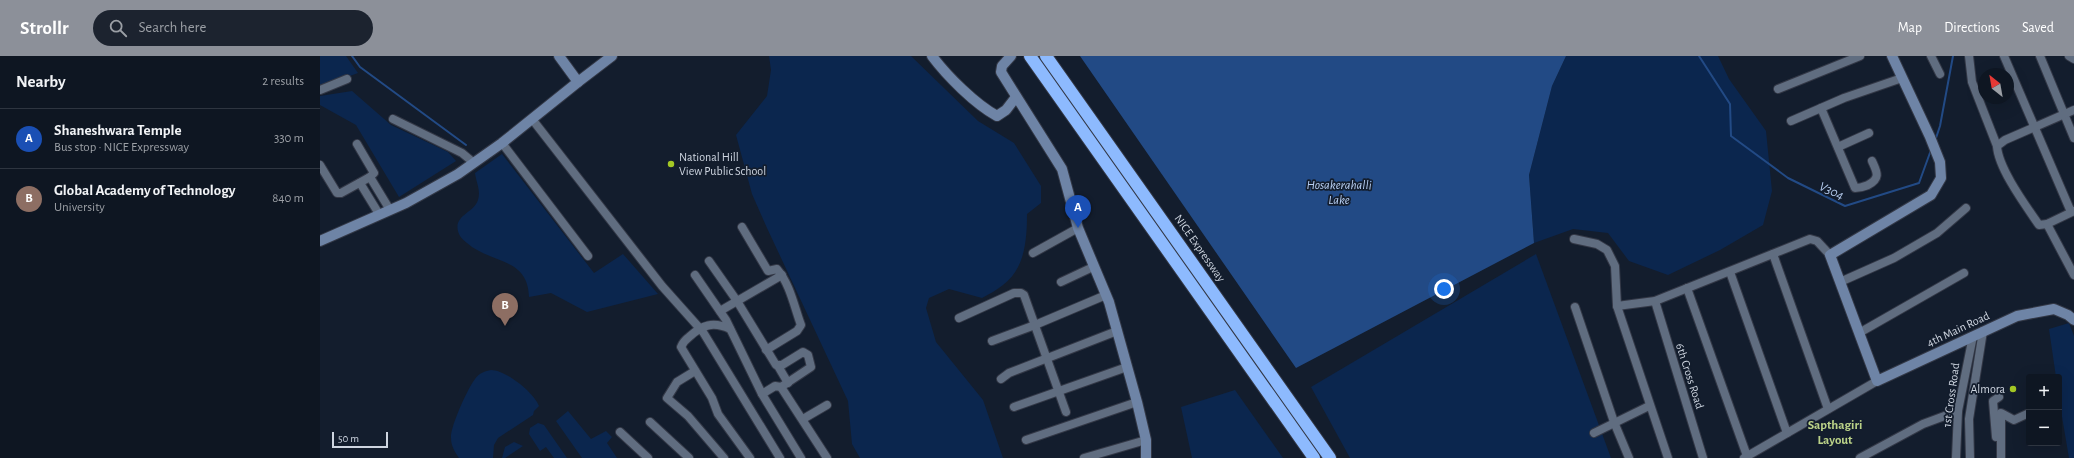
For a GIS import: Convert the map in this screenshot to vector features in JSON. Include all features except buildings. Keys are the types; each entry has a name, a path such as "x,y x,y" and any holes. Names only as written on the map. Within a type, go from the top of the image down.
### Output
{"highway":[{"path":"1030,56 1314,458"},
{"name":"NICE Expressway","path":"1046,56 1330,458"}],"street":[{"path":"559,56 578,82"},
{"path":"320,241 406,203 474,163 502,143 612,56"},
{"path":"932,56 950,76 988,111 997,116 1006,110 1016,96"},
{"path":"1011,56 1002,66 1001,72 1062,169 1078,228 1093,267 1106,294 1117,331 1146,440 1146,458"},
{"path":"1778,90 1860,56"},
{"path":"1830,255 1931,195 1941,178 1940,162 1930,137 1892,56"},
{"path":"1931,56 1940,74"},
{"path":"1969,56 1972,82 1997,146 1997,155 2019,195 2039,225 2047,224 2072,211 2034,128 2004,56"},
{"path":"2040,56 2074,138"},
{"path":"2069,56 2074,59"},
{"path":"1791,121 1821,108 1902,78"},
{"path":"320,90 347,79"},
{"path":"1821,108 1856,188 1861,188 1875,181 1877,178 1878,174 1872,161"},
{"path":"1997,146 2005,140 2074,110"},
{"path":"393,119 462,153 474,163"},
{"path":"532,119 662,286 699,328 780,458"},
{"path":"1838,148 1869,133"},
{"path":"502,143 588,256"},
{"path":"320,165 337,193 341,193 360,183 370,177 374,172 356,144"},
{"path":"370,177 390,210"},
{"path":"360,183 380,214"},
{"path":"1840,282 1894,258 1937,233 1966,208"},
{"path":"2047,224 2074,275"},
{"path":"742,227 768,271 777,269 782,275 787,284 801,325 796,331 766,350"},
{"path":"1033,253 1078,228"},
{"path":"1574,239 1598,244 1606,250 1615,266 1617,306 1649,406 1668,458"},
{"path":"1617,306 1655,301 1687,288 1730,272 1810,239 1817,241 1830,255 1876,381 1745,457 1687,288"},
{"path":"1773,254 1828,409"},
{"path":"709,261 737,301 776,366 778,366 785,385 803,419 828,458"},
{"path":"1061,282 1093,267"},
{"path":"1730,272 1787,432"},
{"path":"1859,333 1964,273"},
{"path":"695,275 720,311 762,394 801,458"},
{"path":"720,311 782,275"},
{"path":"960,318 1018,292 1024,295 1066,412"},
{"path":"992,340 1036,325 1106,294"},
{"name":"6th Cross Road","path":"1655,301 1703,458"},
{"path":"1575,307 1614,422 1629,458"},
{"name":"4th Main Road","path":"1876,381 2017,316 2054,309 2068,315 2074,320"},
{"path":"730,329 720,324 699,328 683,342 681,347 712,398 718,414 750,458"},
{"path":"1001,379 1009,373 1117,331"},
{"path":"1970,458 1969,419 1983,331"},
{"name":"1st Cross Road","path":"1956,458 1958,411 1973,336"},
{"path":"762,394 775,386 785,385 811,367 808,355 803,352 778,366"},
{"path":"1014,407 1127,367"},
{"path":"695,371 675,384 667,398 688,416 724,458"},
{"path":"1996,458 1993,402 1999,397"},
{"path":"1026,440 1137,402"},
{"path":"803,419 827,405"},
{"path":"1594,433 1649,406"},
{"path":"1860,458 1923,424 1958,411"},
{"path":"2001,458 2001,413 2014,420 2026,414"},
{"path":"650,422 689,458"},
{"path":"620,432 648,458"},
{"path":"1084,458 1146,440"}],"shaded area":[{"path":"320,56 346,56 358,73 320,87"},
{"path":"769,56 911,56 978,121 1014,143 1041,186 1041,203 1027,214 1023,253 1016,271 1010,278 998,289 982,298 949,289 929,298 926,308 936,342 983,400 1003,458 860,458 852,444 848,401 752,194 736,135 767,96 771,70"},
{"path":"1566,56 1718,56 1729,79 1766,131 1772,191 1763,225 1720,250 1668,275 1629,261 1608,233 1573,229 1534,243 1529,175 1552,86"},
{"path":"352,91 391,125 448,152 456,161 399,197 356,125 320,105 320,96"},
{"path":"502,154 594,273 623,254 658,294 587,312 551,293 529,297 527,284 522,275 515,268 477,250 464,241 460,236 458,226 459,221 473,208 478,200 479,189 475,173"},
{"path":"1536,254 1611,458 1350,458 1311,387"},
{"path":"2069,323 2074,336 2074,458 2069,458 2062,417 2062,374 2056,374 2049,329"},
{"path":"491,370 504,374 519,383 532,395 539,406 534,411 533,415 498,438 494,445 493,458 459,458 451,441 453,425 464,399 475,379 478,375"},
{"path":"1235,390 1283,458 1192,458 1181,407"},
{"path":"568,411 591,439 606,431 612,437 607,443 617,458 582,458 556,421"},
{"path":"538,423 544,425 567,458 554,458 546,447 540,451 529,434 530,428"},
{"path":"514,442 523,446 505,458 502,458 505,447"}],"water":[{"name":"Hosakerahalli Lake","path":"1080,56 1566,56 1552,86 1529,175 1534,243 1296,368"}],"waterway":[{"path":"352,56 360,67 466,145"},
{"name":"V304","path":"1699,56 1730,104 1731,136 1788,178 1845,206 1919,183 1931,150"},
{"name":"V304","path":"1935,141 1940,126 1953,56"}],"place":[{"name":"National Hill View Public School","path":"671,164"},
{"name":"Shaneshwara Temple","path":"1078,228"},
{"name":"Global Academy of Technology","path":"505,326"},
{"name":"Almora","path":"2013,389"}],"district":[{"name":"Sapthagiri Layout","path":"1835,432"}]}
